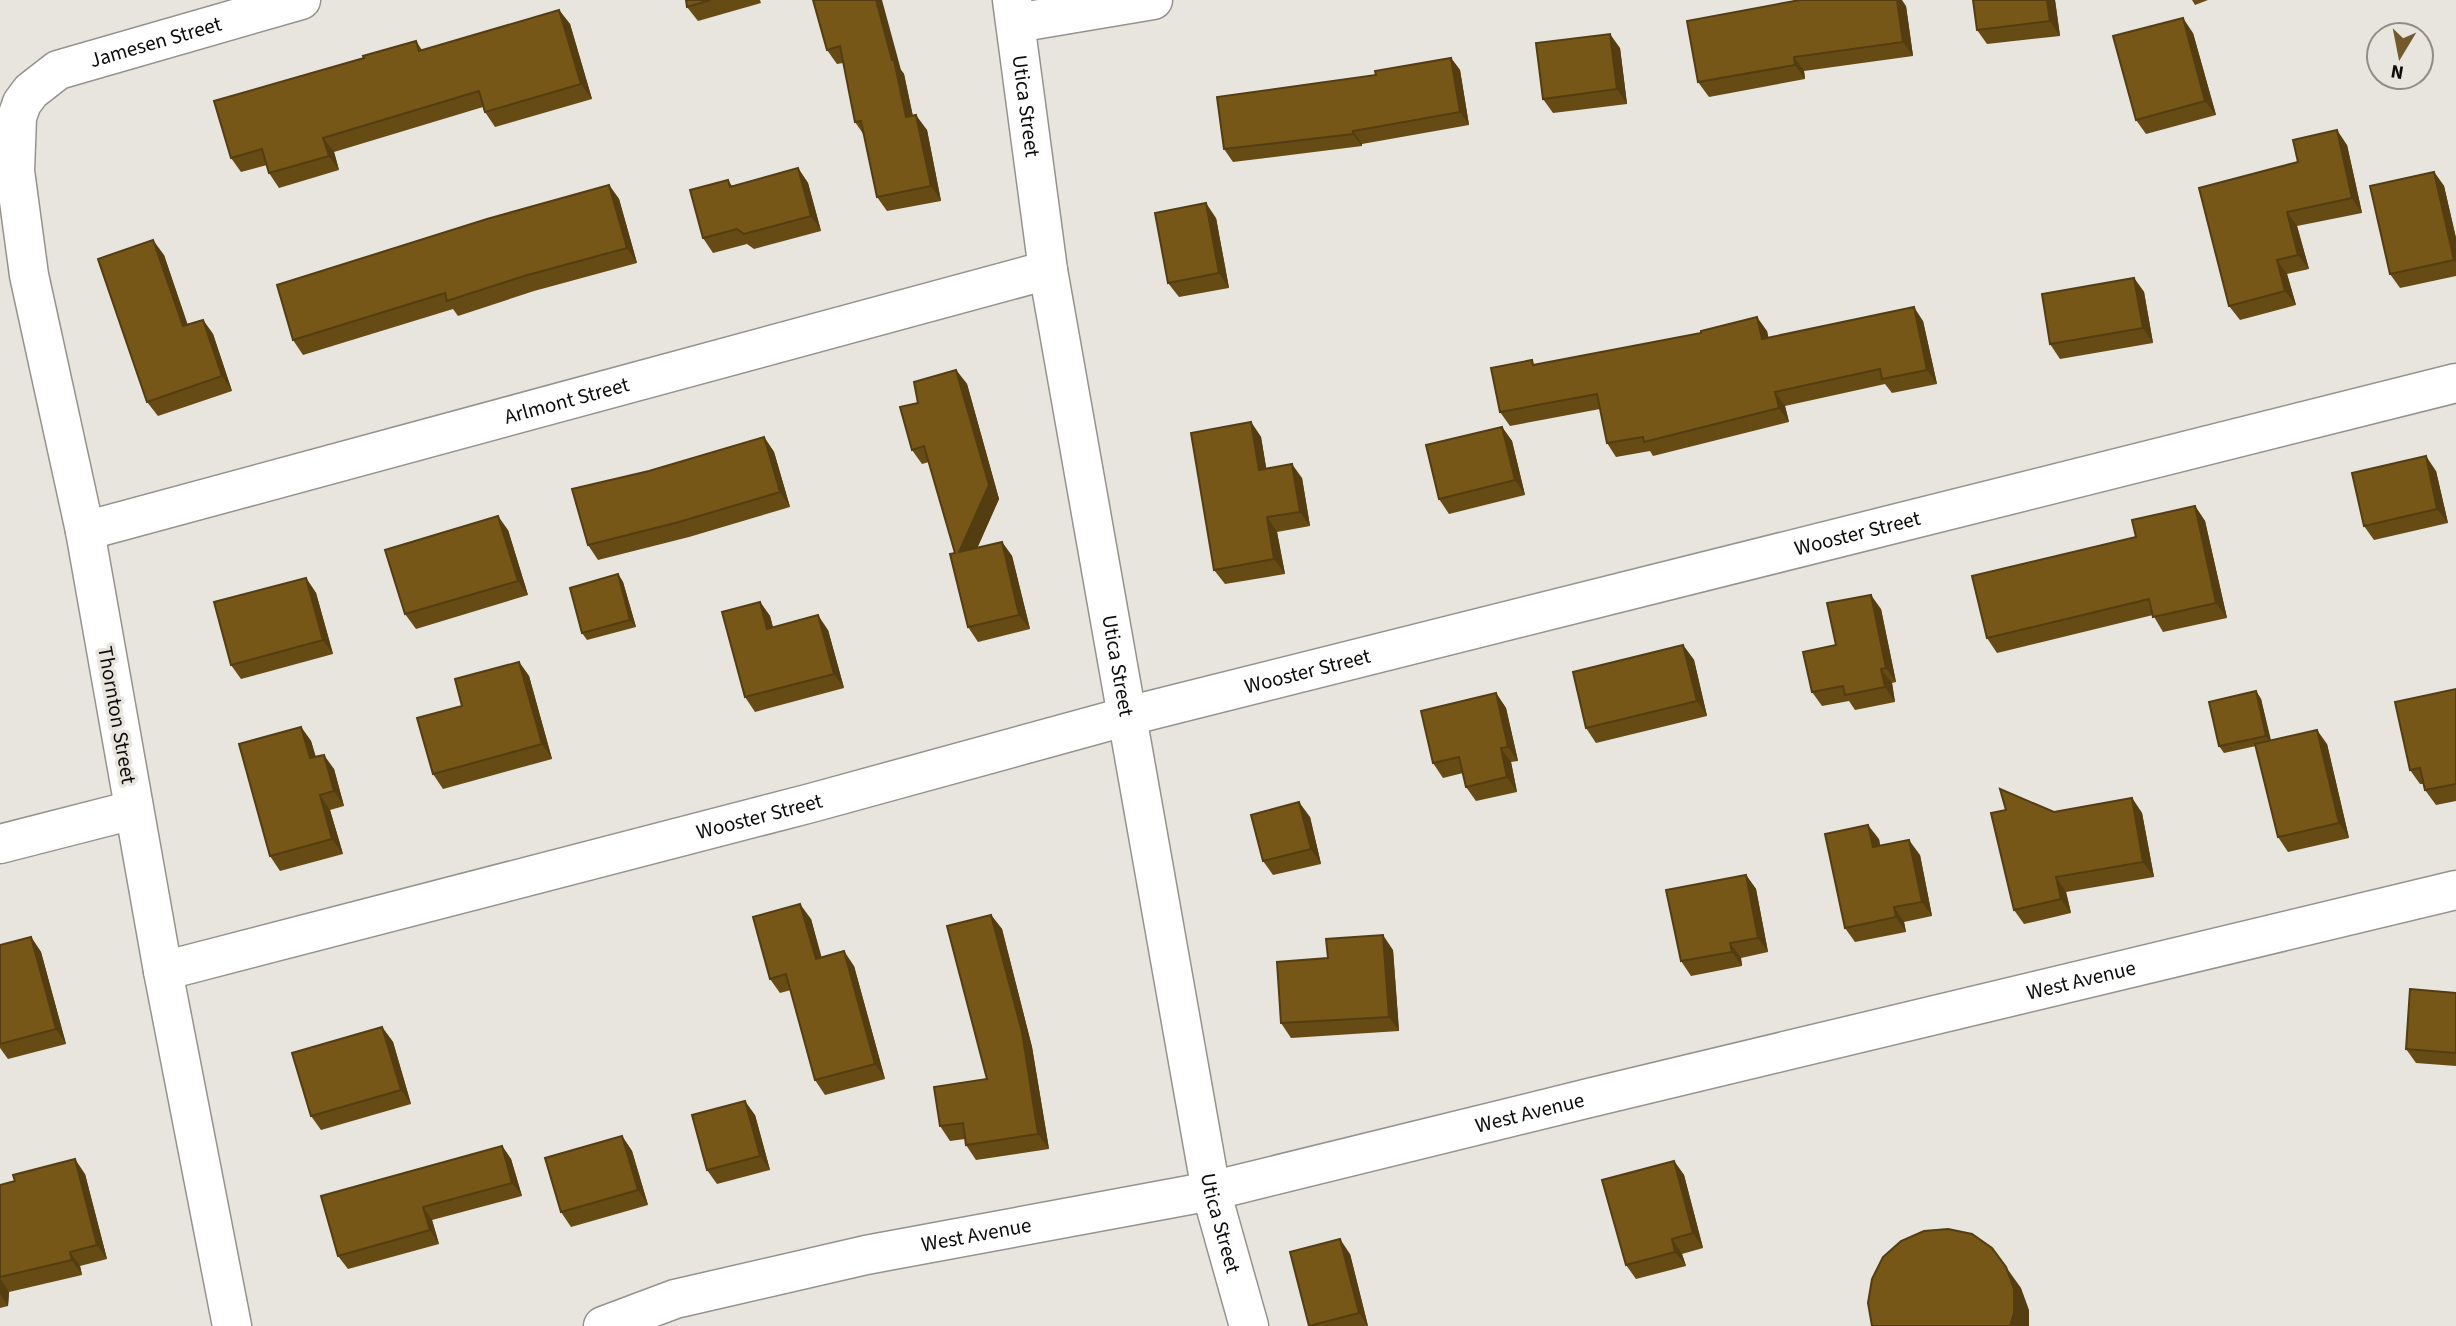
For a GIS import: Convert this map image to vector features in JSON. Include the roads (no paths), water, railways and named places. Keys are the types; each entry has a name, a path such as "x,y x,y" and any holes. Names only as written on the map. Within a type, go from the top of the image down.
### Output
{"street":[{"name":"Jamesen Street","path":"22,103 31,91 58,70 301,0"},
{"path":"1014,12 1153,0"},
{"name":"Utica Street","path":"1014,12 1048,270 1211,1191 1249,1326"},
{"name":"Thornton Street","path":"22,103 15,135 15,171 29,275 85,531 133,810 233,1326"},
{"name":"Arlmont Street","path":"85,531 1048,270"},
{"name":"Wooster Street","path":"163,971 811,803 1128,716 2456,383"},
{"path":"0,845 133,810"},
{"name":"West Avenue","path":"603,1326 679,1312 866,1255 1211,1191 2456,890"}]}
